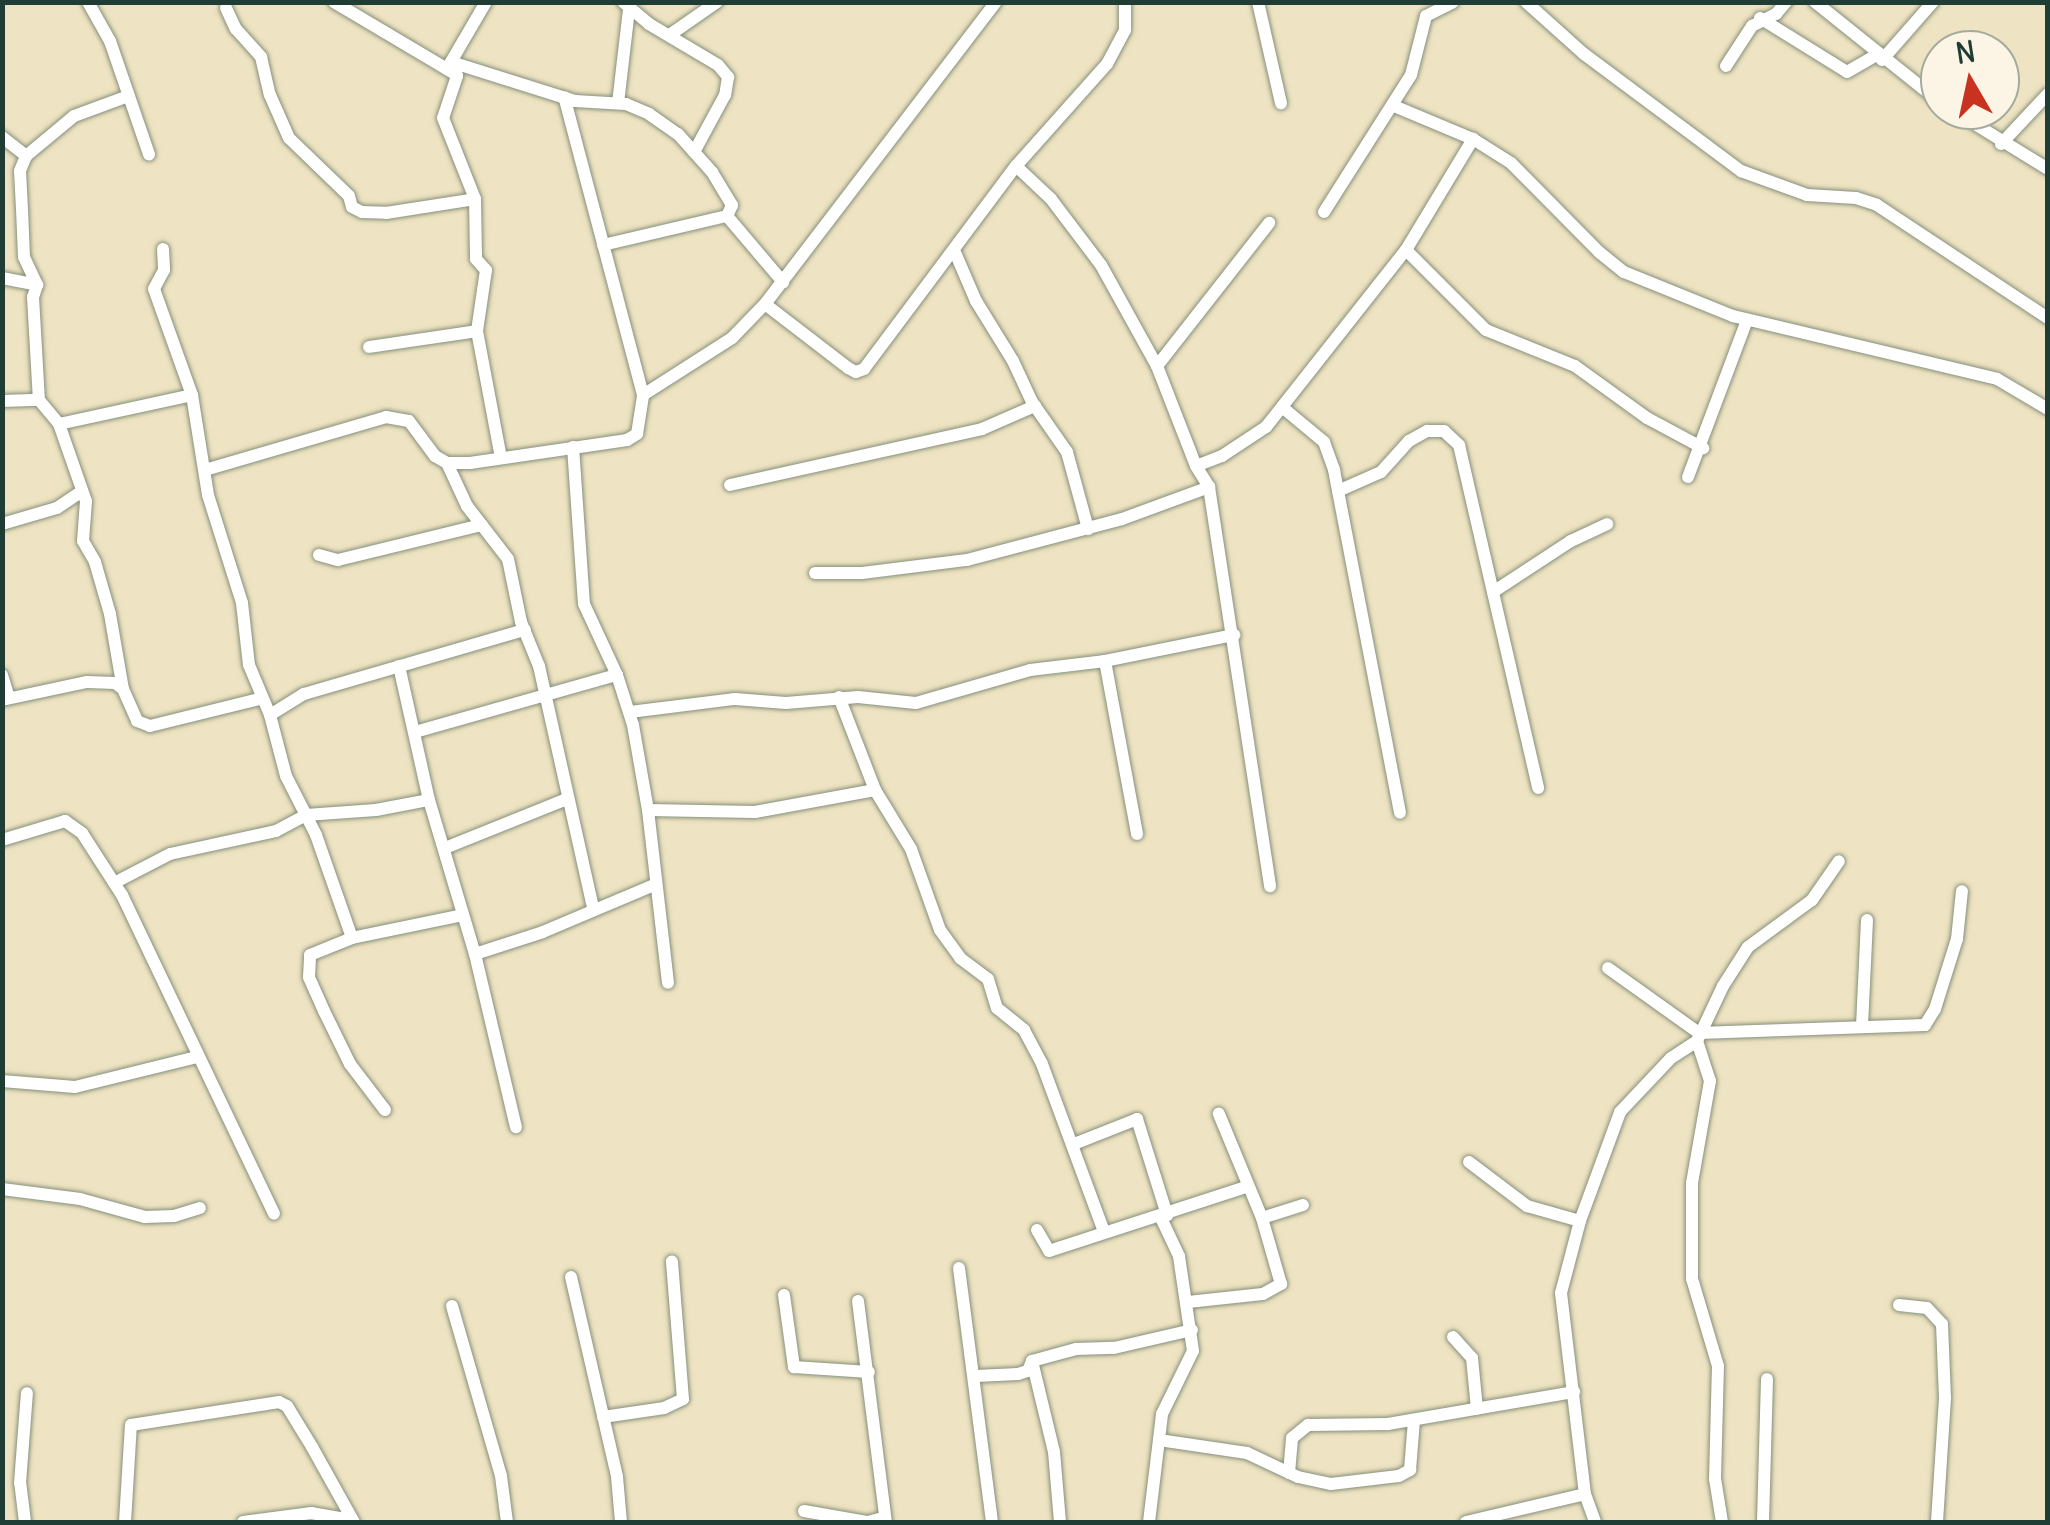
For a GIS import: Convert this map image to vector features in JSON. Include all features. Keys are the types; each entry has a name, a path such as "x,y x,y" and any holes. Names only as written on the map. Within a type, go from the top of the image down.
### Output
{"street":[{"path":"88,2 110,41 149,154"},
{"path":"334,2 457,76"},
{"path":"451,62 486,2"},
{"path":"671,34 717,2"},
{"path":"643,395 732,338 766,304 996,2"},
{"path":"766,304 856,372 874,358 1016,166 1118,47 1124,30 1125,2"},
{"path":"1258,2 1281,103"},
{"path":"1324,212 1394,106 1415,66 1426,16 1453,2"},
{"path":"1526,2 1584,54 1741,171 1807,195 1878,205 2048,318"},
{"path":"1726,66 1760,18 1776,14 1786,2"},
{"path":"1815,2 1920,88"},
{"path":"1760,18 1847,72 1879,58 1933,2"},
{"path":"618,104 626,6 718,65 728,76 725,95 694,152"},
{"path":"226,8 236,30 261,56 288,138 349,196 352,207 362,212 386,213 474,199"},
{"path":"451,62 457,76 443,118 474,199 476,259 486,270 477,330 501,458"},
{"path":"451,62 564,97 618,104 649,114 694,152 728,194 732,205 727,216"},
{"path":"2001,144 2048,94"},
{"path":"128,96 74,116 26,156 20,171 24,256 37,285 33,298 39,400 58,424 87,508 83,541 94,562 110,614 123,689 137,722 150,726 259,699"},
{"path":"447,463 627,440 638,434 643,395 564,97"},
{"path":"1394,106 1473,139 1511,163 1624,272 1747,320 1997,379 2048,409"},
{"path":"1981,130 2048,169"},
{"path":"2,138 26,156"},
{"path":"1196,466 1248,441 1282,408 1406,250 1473,139"},
{"path":"1016,166 1050,199 1101,264 1157,366 1196,466 1209,486 1270,886"},
{"path":"727,216 783,282"},
{"path":"603,245 727,216"},
{"path":"1157,366 1269,223"},
{"path":"163,249 164,270 154,289 192,394 205,470 242,602 249,665 259,699 270,716 286,776 306,815 352,938"},
{"path":"954,250 976,301 1035,406 1067,452 1088,529"},
{"path":"1406,250 1486,330 1575,366 1647,418 1702,448"},
{"path":"2,278 37,285"},
{"path":"1688,477 1747,320"},
{"path":"369,347 477,330"},
{"path":"58,424 192,394"},
{"path":"2,401 39,400"},
{"path":"730,485 982,429 1035,406"},
{"path":"1282,408 1324,442 1338,491 1400,813"},
{"path":"205,470 386,417 409,421 435,456 447,463 482,526 508,559 525,630 539,666 593,908"},
{"path":"1338,491 1381,472 1409,441 1428,431 1444,431 1458,445 1538,788"},
{"path":"573,447 584,604 618,675 630,712 648,810 668,982"},
{"path":"815,573 941,564 1088,529 1209,486"},
{"path":"2,524 56,508 81,492"},
{"path":"1493,592 1571,540 1607,524"},
{"path":"320,555 338,560 482,526"},
{"path":"270,716 304,694 525,630"},
{"path":"630,712 735,699 786,703 839,697 916,703 1000,676 1105,662 1234,635"},
{"path":"1105,662 1137,834"},
{"path":"399,666 429,800 476,954 516,1127"},
{"path":"415,732 618,675"},
{"path":"2,676 6,699 87,682 116,682 123,689"},
{"path":"839,697 875,790 912,849 940,930 960,958 988,979 997,1008 1028,1035 1074,1144 1104,1232"},
{"path":"648,810 755,812 875,790"},
{"path":"444,848 567,799"},
{"path":"114,883 170,854 276,831 306,815 376,810 429,800"},
{"path":"2,840 73,822 114,883 198,1057 212,1078 274,1214"},
{"path":"1595,1522 1585,1494 1561,1293 1580,1221 1620,1112 1671,1058 1698,1037 1748,947 1812,900 1839,861"},
{"path":"476,954 543,932 654,885"},
{"path":"1698,1037 1925,1025 1935,1009 1956,939 1962,891"},
{"path":"385,1110 350,1064 309,977 307,964 316,950 352,938 462,914"},
{"path":"1862,1026 1867,920"},
{"path":"1608,968 1698,1037 1710,1080 1692,1183 1692,1279 1718,1366 1715,1479 1722,1522"},
{"path":"2,1081 75,1087 198,1057"},
{"path":"1188,1302 1278,1289 1280,1275 1262,1218 1219,1114"},
{"path":"1074,1144 1136,1119 1179,1256 1193,1351 1168,1396 1148,1522"},
{"path":"1469,1162 1527,1206 1580,1221"},
{"path":"1037,1230 1049,1252 1104,1232 1164,1217 1246,1186"},
{"path":"2,1189 80,1199 145,1217 174,1216 200,1208"},
{"path":"1262,1218 1304,1205"},
{"path":"603,1417 664,1408 683,1399 672,1261"},
{"path":"960,1268 992,1522"},
{"path":"571,1277 603,1417 621,1522"},
{"path":"784,1294 794,1367 869,1372"},
{"path":"804,1511 868,1522 884,1520 858,1301"},
{"path":"1899,1305 1927,1308 1942,1324 1944,1398 1937,1522"},
{"path":"452,1306 501,1476 507,1522"},
{"path":"1032,1361 1076,1348 1114,1348 1192,1330"},
{"path":"1453,1337 1472,1358 1477,1409"},
{"path":"976,1376 1018,1374 1028,1371 1032,1361"},
{"path":"1032,1361 1054,1452 1060,1522"},
{"path":"1763,1522 1768,1379"},
{"path":"1289,1473 1292,1438 1300,1427 1414,1420 1574,1392"},
{"path":"24,1522 20,1482 26,1393"},
{"path":"125,1522 131,1425 279,1402 296,1420 353,1521"},
{"path":"1158,1440 1248,1453 1289,1473 1331,1484 1406,1473 1412,1464 1414,1420"},
{"path":"1466,1522 1585,1494"},
{"path":"243,1522 311,1513 353,1521"}]}
